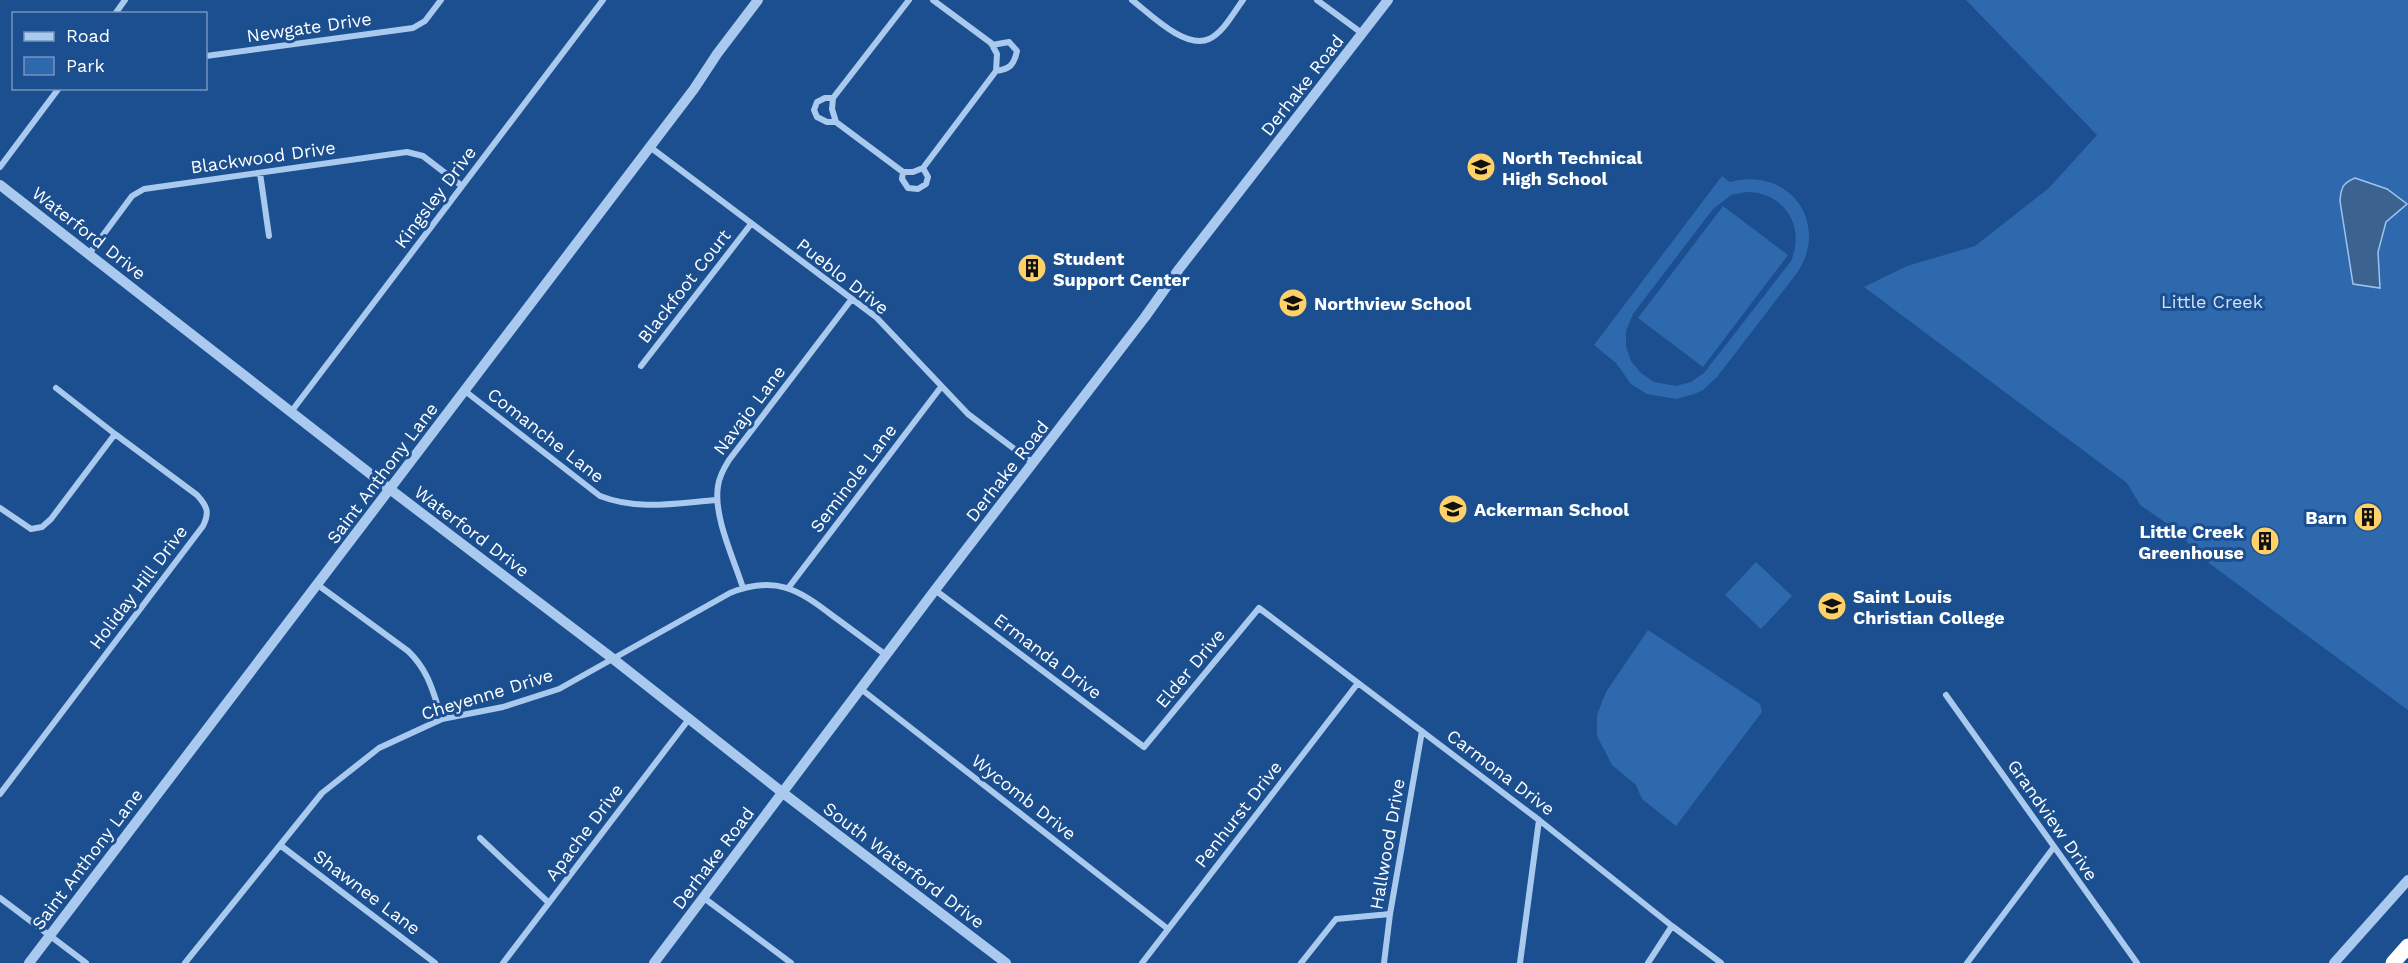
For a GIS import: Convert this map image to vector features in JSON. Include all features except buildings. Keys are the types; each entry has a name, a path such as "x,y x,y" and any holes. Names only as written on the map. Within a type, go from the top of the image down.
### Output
{"highway":[{"path":"2393,963 2408,946"}],"street":[{"name":"Newgate Drive","path":"207,56 413,28 425,21 441,0"},
{"name":"Kingsley Drive","path":"291,412 603,0"},
{"name":"Saint Anthony Lane","path":"29,963 650,147 758,0"},
{"path":"836,122 832,109 833,98 909,0"},
{"path":"833,98 825,98 817,102 814,110 817,117 827,122 836,122 903,171 913,172 923,168 996,71 997,54 992,45 933,0"},
{"path":"1132,0 1179,37 1195,42 1209,39 1221,28 1243,0"},
{"path":"1317,0 1363,34"},
{"name":"Derhake Road","path":"654,963 935,590 1034,464 1179,269 1388,0"},
{"path":"992,45 1009,42 1017,51 1015,62 1008,69 996,71"},
{"path":"0,167 58,90"},
{"name":"Pueblo Drive","path":"650,147 876,317 968,414 1034,464"},
{"name":"Blackwood Drive","path":"89,254 132,196 144,189 407,152 423,156 462,186"},
{"path":"903,171 902,179 908,188 918,189 926,184 928,177 923,168"},
{"path":"260,173 269,236"},
{"name":"Waterford Drive","path":"0,185 783,793"},
{"name":"Blackfoot Court","path":"642,366 751,224"},
{"name":"Navajo Lane","path":"743,588 719,511 718,485 729,460 851,300"},
{"name":"Seminole Lane","path":"789,587 941,387"},
{"path":"0,508 31,529 42,527 51,519 115,434 56,388"},
{"name":"Comanche Lane","path":"465,391 600,496 618,503 636,506 717,500"},
{"name":"Holiday Hill Drive","path":"0,795 203,526 207,516 207,506 197,495 115,434"},
{"name":"Cheyenne Drive","path":"185,963 322,793 379,748 442,719 503,707 559,689 743,588 758,584 789,587 808,596 886,655"},
{"path":"318,585 420,662 426,671 442,719"},
{"name":"Ermanda Drive","path":"935,590 1144,747"},
{"name":"Elder Drive","path":"1144,747 1259,608"},
{"name":"Carmona Drive","path":"1259,608 1422,730 1721,963"},
{"name":"Penhurst Drive","path":"1142,963 1358,682"},
{"name":"Wycomb Drive","path":"861,689 1168,929"},
{"name":"Grandview Drive","path":"1946,695 2137,963"},
{"name":"Apache Drive","path":"503,963 689,718"},
{"name":"Hallwood Drive","path":"1384,963 1390,914 1422,730"},
{"name":"South Waterford Drive","path":"783,793 1006,963"},
{"path":"1520,963 1539,820"},
{"path":"480,838 549,903"},
{"name":"Shawnee Lane","path":"280,846 435,963"},
{"path":"1967,963 2054,847"},
{"path":"2334,963 2408,880"},
{"path":"0,898 86,963"},
{"path":"705,898 791,963"},
{"path":"1301,963 1336,919 1390,914"},
{"path":"1648,963 1672,926"}],"green space":[{"name":"Little Creek","path":"1966,0 2408,0 2408,710 2198,555 2178,531 2140,505 2127,483 1864,287 1907,266 1975,246 2049,188 2097,135"},
{"path":"1722,176 1730,182 1751,179 1770,182 1786,190 1798,202 1806,218 1809,235 1806,254 1797,273 1717,377 1703,390 1676,399 1647,394 1631,384 1616,363 1594,345","holes":["1746,192 1771,198 1788,213 1796,235 1791,261 1704,373 1691,382 1676,386 1654,382 1641,373 1631,361 1626,347 1626,331 1633,314 1713,209 1731,195"]},
{"path":"1723,206 1788,255 1703,367 1638,318"},
{"path":"1756,562 1792,596 1761,629 1725,595"},
{"path":"1648,630 1760,704 1762,712 1676,826 1642,799 1636,785 1612,765 1597,736 1597,715 1606,692"}],"shaded area":[{"path":"2355,178 2387,189 2407,204 2386,222 2378,252 2380,288 2353,284 2340,201 2343,186"}],"place":[{"name":"North Technical High School","path":"1481,167"},
{"name":"Student Support Center","path":"1032,268"},
{"name":"Northview School","path":"1293,303"},
{"name":"Ackerman School","path":"1453,509"},
{"name":"Barn","path":"2368,517"},
{"name":"Little Creek Greenhouse","path":"2265,541"},
{"name":"Saint Louis Christian College","path":"1832,606"}]}
